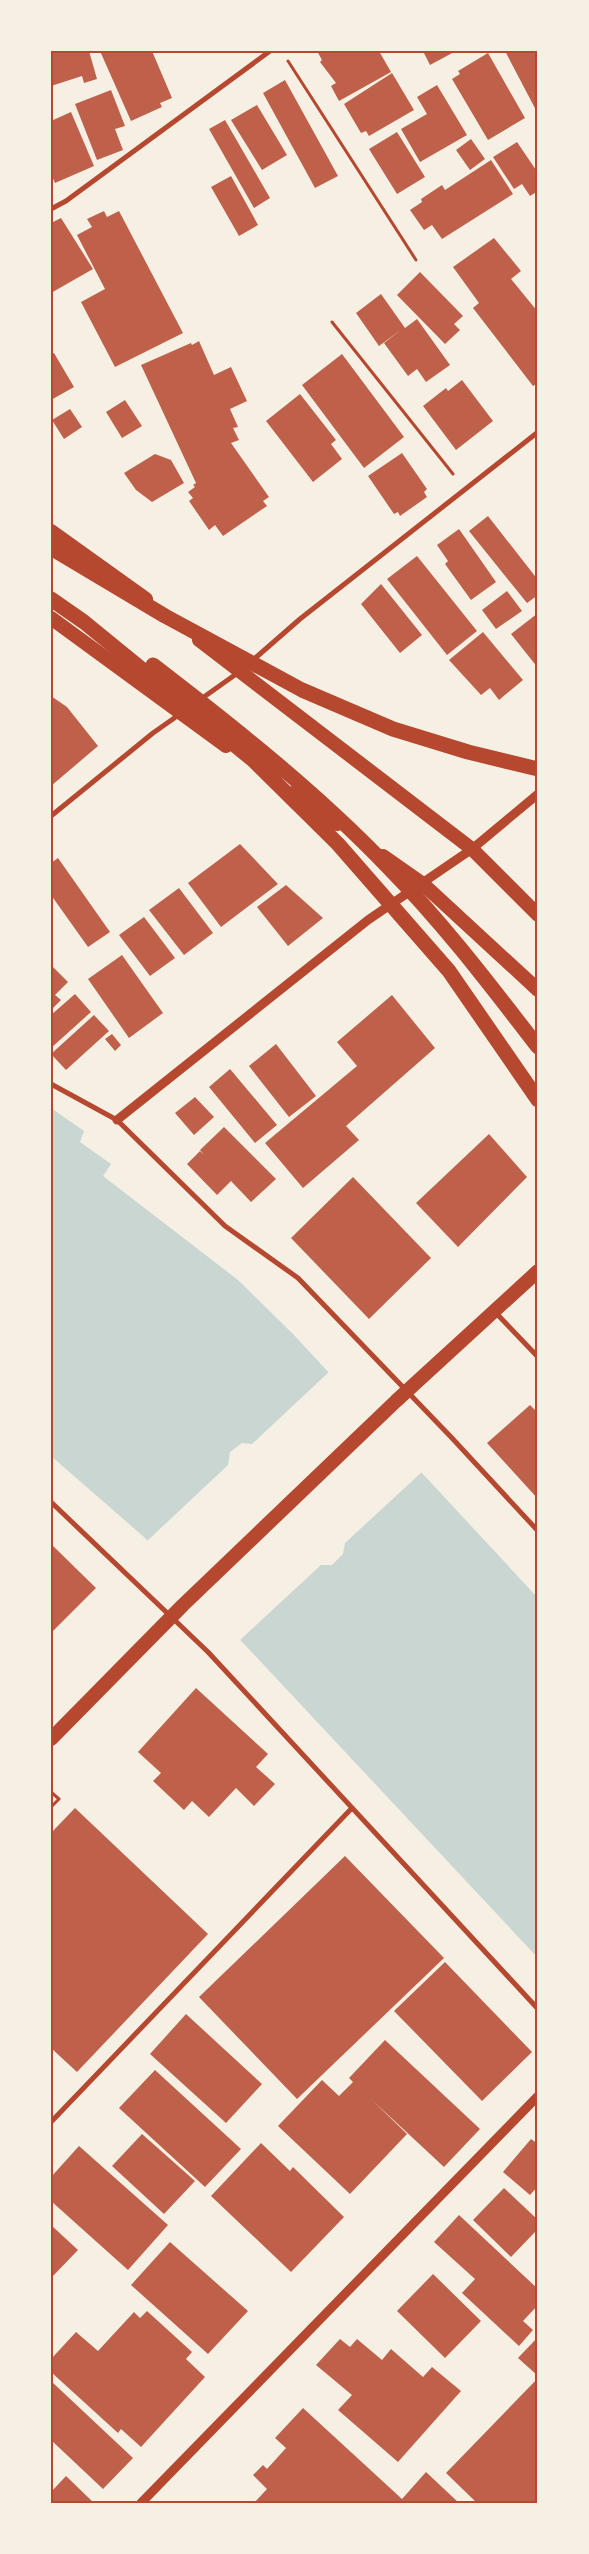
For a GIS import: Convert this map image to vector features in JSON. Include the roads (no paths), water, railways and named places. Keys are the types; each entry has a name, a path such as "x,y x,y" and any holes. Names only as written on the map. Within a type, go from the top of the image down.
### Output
{"highway":[{"path":"51,531 123,581 472,849 538,915"},
{"path":"51,548 165,616 302,690 393,729 468,752 538,768"},
{"path":"51,558 162,623 302,695 389,732 470,758 538,774"},
{"path":"51,586 239,731 350,828 402,881 466,952 538,1047"},
{"path":"51,599 84,622 253,760 338,844 449,970 538,1100"},
{"path":"51,618 181,714 422,884 538,990"},
{"path":"51,1739 182,1605 407,1390 538,1271"}],"street":[{"path":"51,209 66,201 270,51"},
{"path":"51,816 153,733 240,672 300,620 538,432"},
{"path":"116,1120 368,920 472,849 538,794"},
{"path":"51,1084 116,1120 225,1226 298,1278 407,1390 538,1531"},
{"path":"495,1312 538,1357"},
{"path":"51,1502 208,1652 538,2010"},
{"path":"51,2122 352,1808"},
{"path":"141,2503 538,2096"}]}
